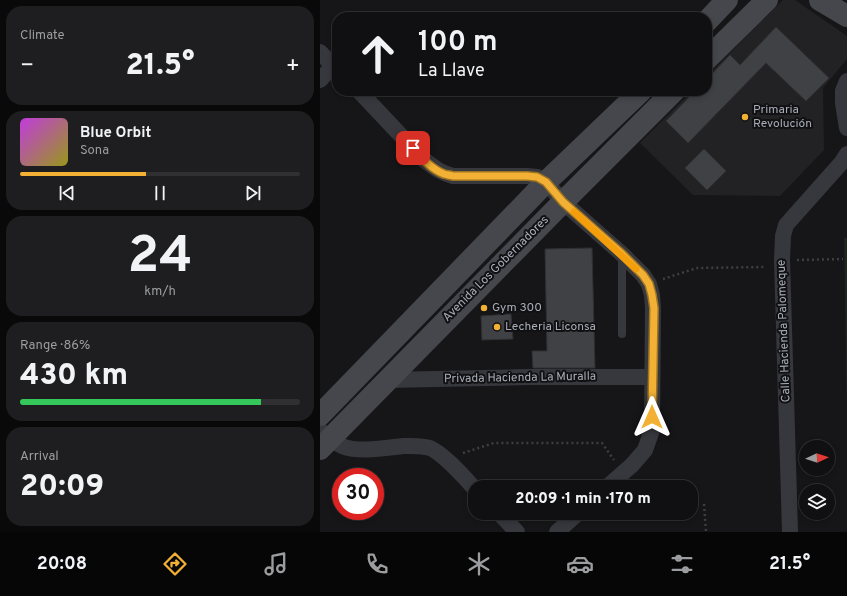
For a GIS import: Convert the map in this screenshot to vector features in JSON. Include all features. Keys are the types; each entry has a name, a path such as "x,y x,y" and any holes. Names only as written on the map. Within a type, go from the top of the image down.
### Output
{"street":[{"path":"712,16 727,0"},
{"path":"712,54 767,0"},
{"path":"820,0 847,16"},
{"path":"320,52 332,65"},
{"path":"320,80 332,70"},
{"path":"847,82 843,91 843,103 847,128"},
{"path":"364,96 423,159 443,173 453,176 527,176 537,177 546,182 563,202 622,254 643,275 649,284 654,308 652,430 646,450 615,480"},
{"name":"Avenida Los Gobernadores","path":"320,415 546,182 636,96"},
{"name":"Avenida Los Gobernadores","path":"323,439 388,380 669,96"},
{"name":"Calle Hacienda Palomeque","path":"790,532 782,264 783,236 786,225 842,162 847,154"},
{"name":"Privada Hacienda La Muralla","path":"388,380 530,377 652,377"},
{"path":"323,439 350,449 362,450 421,446 430,448 439,452 468,482"},
{"path":"506,520 517,532"},
{"path":"557,532 570,520"}],"lane":[{"path":"622,254 622,334"}],"path":[{"path":"649,284 697,268 782,264 843,259"},
{"path":"446,459 494,443 602,443 624,472"},
{"path":"704,504 706,532"}],"shaded area":[{"name":"Primaria Revolución","path":"783,0 795,0 847,36 847,59 823,88 824,150 780,196 693,195 640,143 687,96 712,96 712,71"},
{"path":"844,238 847,238 847,418"}],"building":[{"path":"776,27 829,78 806,101 766,63 688,143 666,121 690,96 712,96 712,74 730,55 740,65"},
{"path":"704,149 726,171 707,190 685,168"},
{"path":"592,248 595,368 533,368 532,351 547,351 545,249"},
{"name":"Lecheria Liconsa","path":"511,314 513,339 482,340 481,316"}],"slow traffic":[{"path":"574,212 622,254 636,269"}],"place":[{"name":"Primaria Revolución","path":"745,117"},
{"name":"Gym 300","path":"484,308"},
{"name":"Lecheria Liconsa","path":"497,327"}],"route":[{"path":"413,148 434,168 453,176 537,177 546,182 563,202 622,254 643,275 649,284 654,308 652,417"}]}
